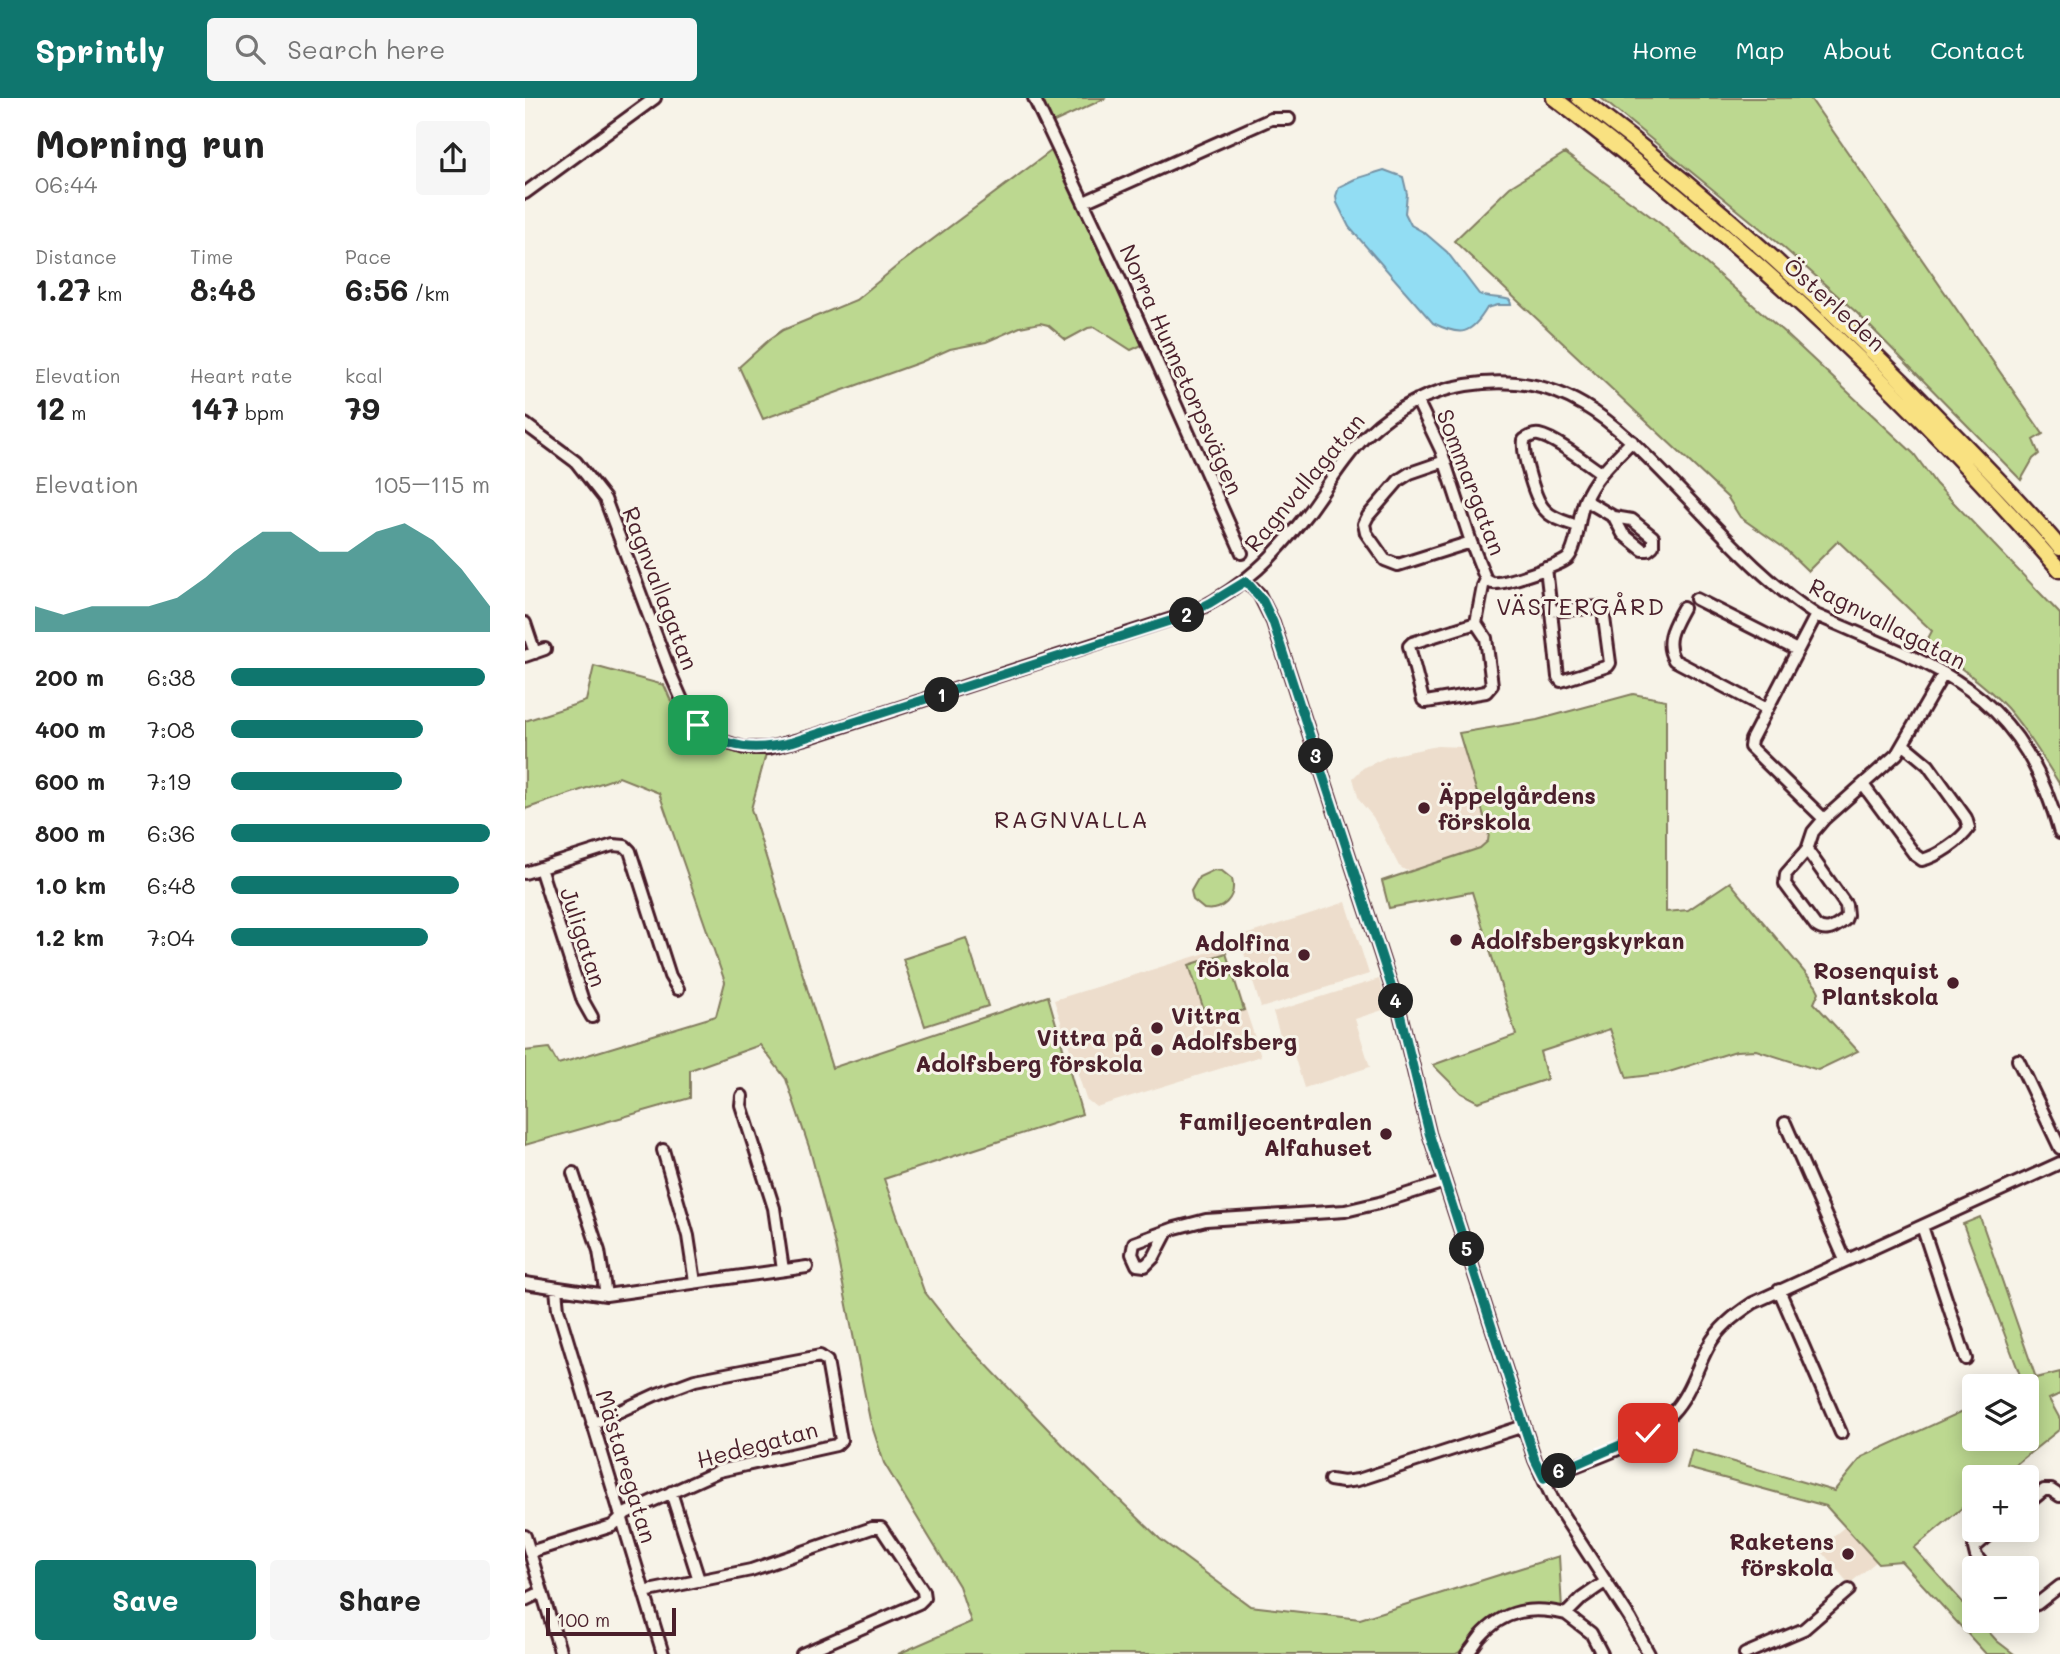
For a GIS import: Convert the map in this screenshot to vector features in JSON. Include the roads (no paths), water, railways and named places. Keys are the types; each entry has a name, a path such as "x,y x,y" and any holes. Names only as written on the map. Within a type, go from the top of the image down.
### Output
{"main road":[{"name":"Österleden","path":"1554,98 1700,214 1877,373 2015,518 2060,570"},
{"name":"Österleden","path":"1579,98 1763,251 1882,359 2060,548"}],"street":[{"path":"525,195 655,98"},
{"name":"Norra Hunnetorpsvägen","path":"1034,98 1084,202 1242,553"},
{"path":"1084,202 1271,119 1289,118"},
{"name":"Ragnvallagatan","path":"525,424 571,457 598,488 610,510 671,676 686,709 709,734 737,746 761,748 792,742 1196,611 1246,581 1276,552 1367,435 1398,410 1448,389 1482,383 1527,385 1557,392 1607,419 1632,441 1782,592 1816,615 1944,673 1983,699 2020,740 2048,790 2060,833"},
{"name":"Sommargatan","path":"1417,400 1445,461 1486,580 1476,623"},
{"path":"1577,526 1546,512 1540,504 1525,456 1524,440 1539,435 1575,454 1601,473"},
{"name":"Sommargatan","path":"1486,580 1499,583 1546,569 1569,556 1585,500 1601,473 1632,441"},
{"path":"1445,461 1410,472 1399,480 1368,516 1364,524 1366,533 1385,560 1398,565 1471,542"},
{"path":"1585,500 1614,517"},
{"path":"1546,569 1558,677 1561,681 1608,666 1610,663 1603,610 1599,607 1551,611"},
{"path":"1246,581 1263,601 1273,622 1400,1013 1417,1089 1524,1426 1553,1500 1649,1654"},
{"path":"1696,599 1797,650"},
{"path":"1683,608 1670,632 1669,643 1674,660 1767,709"},
{"path":"1816,615 1750,747 1824,819"},
{"path":"525,623 535,653"},
{"path":"1476,623 1486,638 1492,685 1490,690 1426,702 1423,700 1409,646 1476,623"},
{"path":"1807,850 1846,905 1845,920 1828,930 1821,930 1816,926 1785,884 1786,874 1807,850 1813,832 1824,819 1864,786 1904,745 1944,673"},
{"path":"1864,786 1915,855 1922,859 1931,858 1964,835 1969,828 1966,818 1928,765 1904,745"},
{"path":"525,873 613,845 625,846 630,851 670,976 678,989"},
{"name":"Juligatan","path":"540,868 583,1001 592,1017"},
{"path":"2018,1060 2060,1149"},
{"path":"742,1096 741,1105 774,1208 783,1270"},
{"path":"1785,1124 1845,1260"},
{"path":"663,1150 688,1236 695,1282"},
{"path":"1544,1478 1632,1441 1657,1427 1685,1396 1709,1345 1723,1326 1753,1303 2060,1163"},
{"path":"573,1173 599,1251 606,1295"},
{"path":"1167,1232 1216,1219 1345,1210 1397,1198 1445,1182"},
{"path":"1922,1226 1966,1359"},
{"path":"525,1283 606,1295 807,1267"},
{"name":"Mästaregatan","path":"556,1289 558,1309 663,1654"},
{"path":"1779,1290 1841,1433"},
{"name":"Hedegatan","path":"530,1552 612,1525 621,1517 719,1471 841,1443 827,1361 820,1356 695,1380 592,1424"},
{"path":"1330,1479 1343,1482 1358,1480 1524,1426"},
{"path":"2039,1494 2044,1490 2051,1490 2060,1496"},
{"path":"671,1492 699,1580"},
{"path":"644,1592 751,1570 879,1527 923,1591 924,1598 919,1604 803,1654"},
{"path":"525,1536 561,1654"},
{"path":"1566,1614 1605,1582"},
{"path":"2039,1602 2060,1586"},
{"path":"1745,1654 1804,1629 1849,1590"},
{"path":"525,1600 542,1592"},
{"path":"1467,1654 1481,1636 1508,1615 1523,1610 1543,1609 1566,1614 1591,1633 1602,1654"}],"water":[{"path":"1384,170 1403,177 1407,194 1405,213 1411,225 1447,252 1479,294 1510,300 1511,305 1487,308 1476,324 1465,331 1458,332 1433,323 1349,227 1337,203 1339,187"}],"place":[{"name":"Äppelgårdens förskola","path":"1424,808"},
{"name":"Adolfsbergskyrkan","path":"1456,940"},
{"name":"Adolfina förskola","path":"1304,955"},
{"name":"Rosenquist Plantskola","path":"1953,983"},
{"name":"Vittra Adolfsberg","path":"1157,1028"},
{"name":"Vittra på Adolfsberg förskola","path":"1157,1050"},
{"name":"Familjecentralen Alfahuset","path":"1386,1134"},
{"name":"Raketens förskola","path":"1848,1554"}],"district":[{"name":"VÄSTERGÅRD","path":"1581,605"},
{"name":"RAGNVALLA","path":"1072,818"}]}
